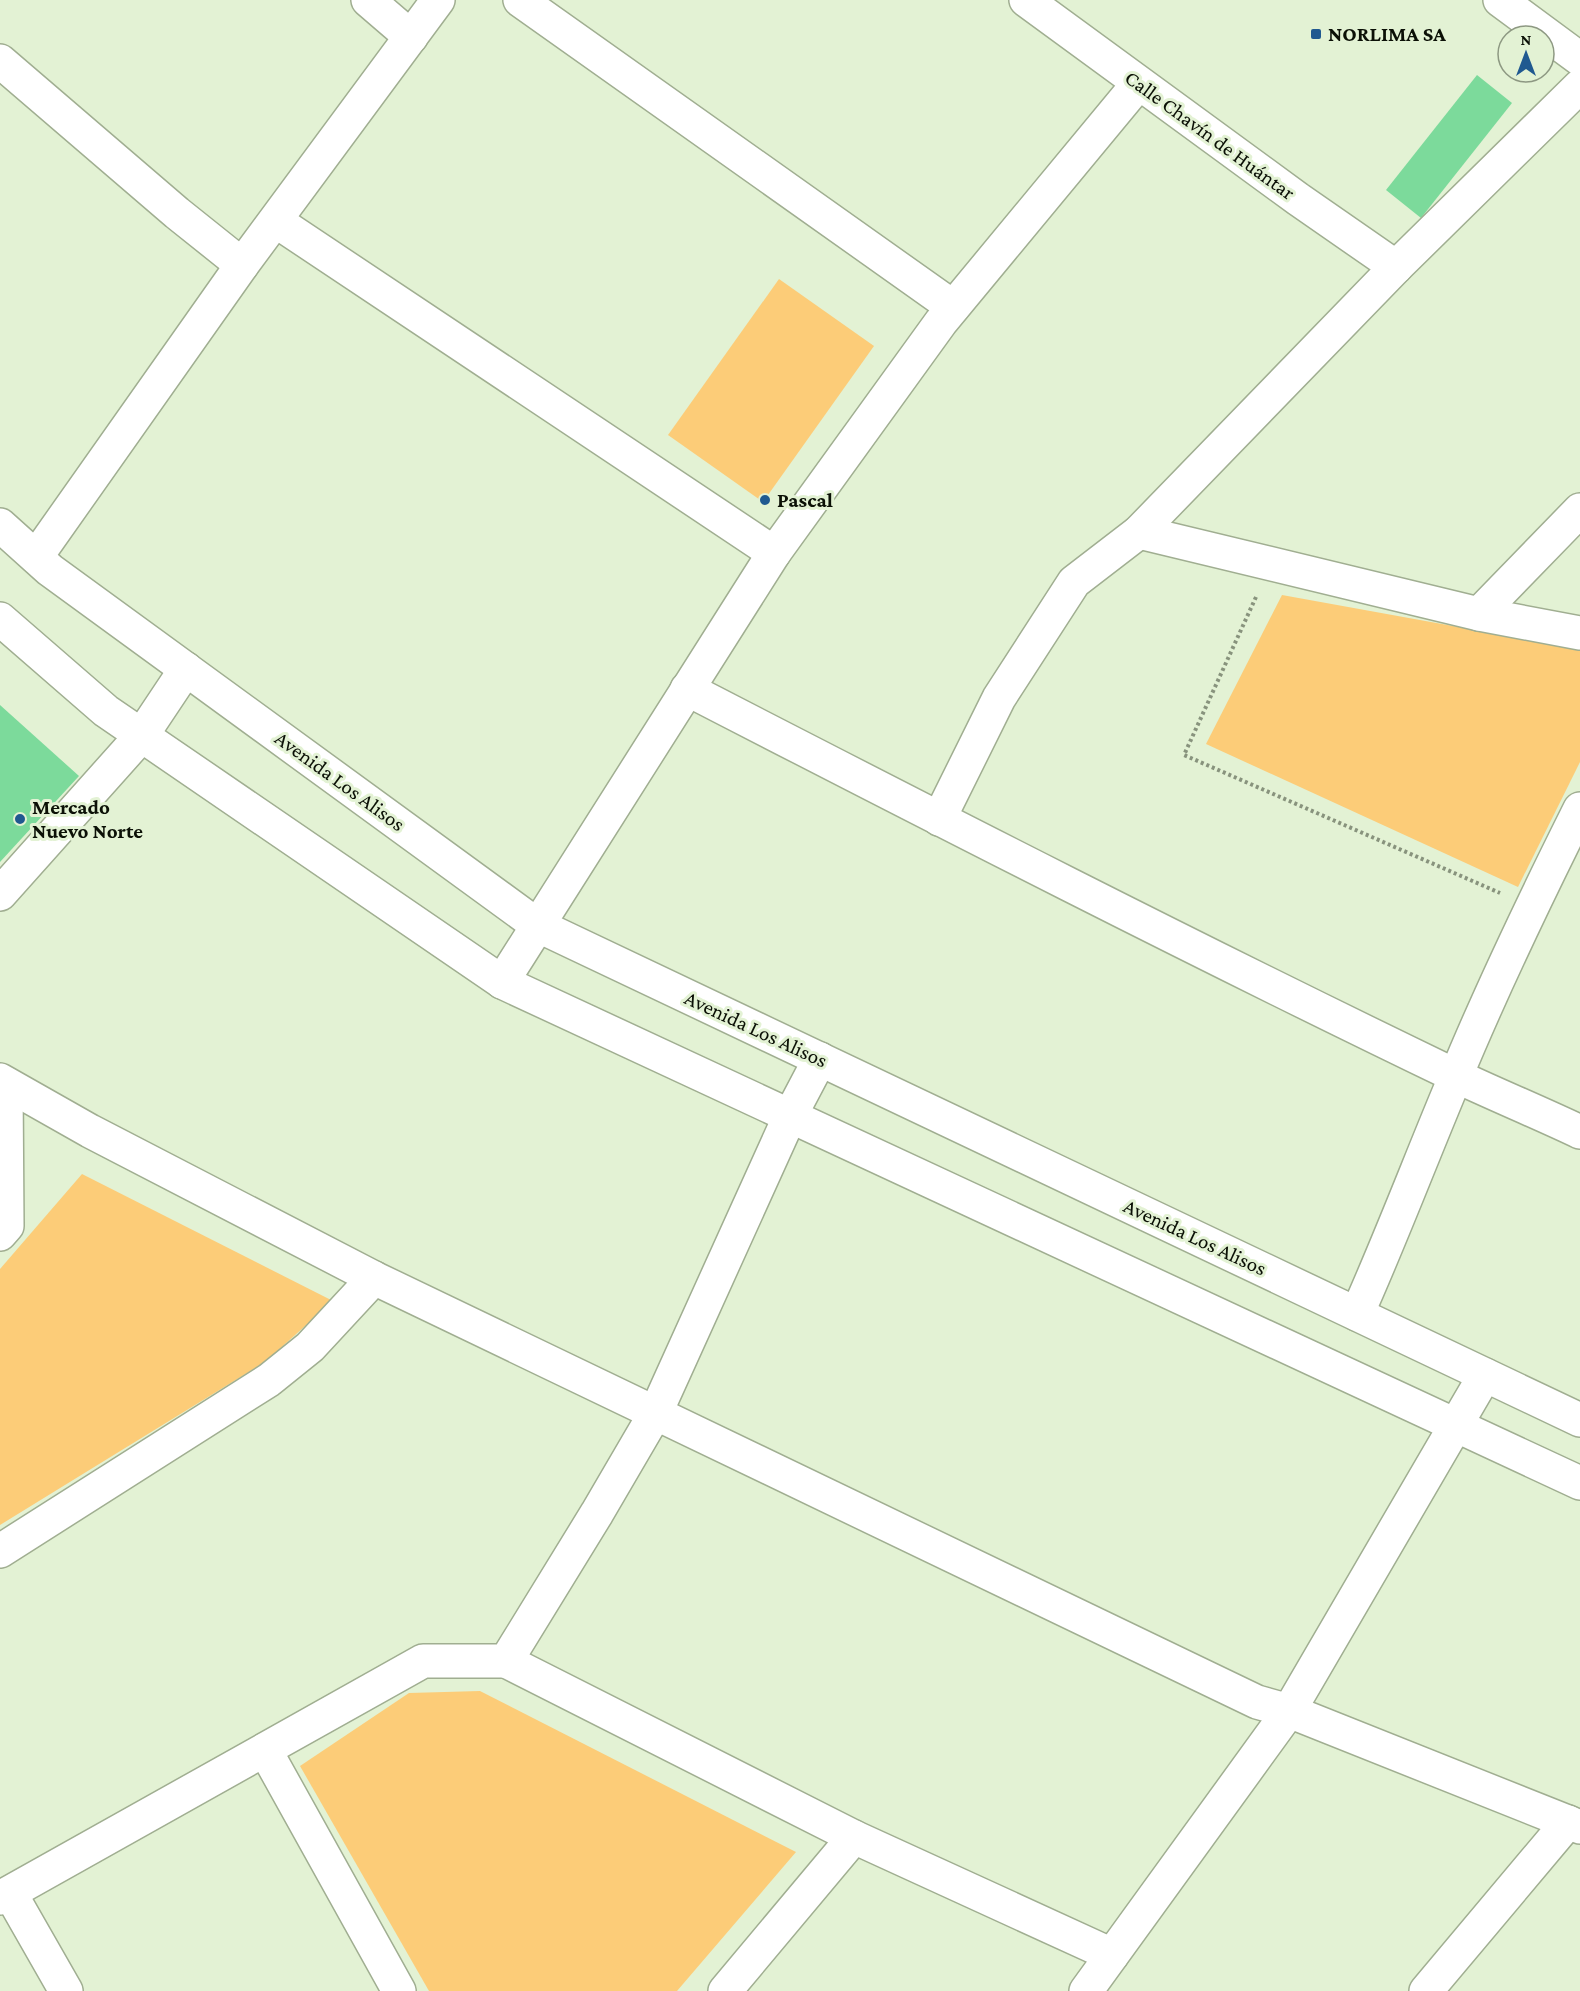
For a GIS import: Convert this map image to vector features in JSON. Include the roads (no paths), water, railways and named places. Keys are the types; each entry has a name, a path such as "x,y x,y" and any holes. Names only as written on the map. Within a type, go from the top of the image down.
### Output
{"street":[{"path":"368,0 411,37"},
{"path":"36,556 242,265 438,0"},
{"path":"520,0 953,307"},
{"path":"1500,0 1580,59"},
{"name":"Calle Chavín de Huántar","path":"1041,5 1138,84 1298,200 1396,267"},
{"path":"0,61 177,213 242,265"},
{"path":"502,982 774,553 953,307 1138,84"},
{"path":"939,819 999,698 1074,582 1139,532 1396,267 1580,86"},
{"path":"276,221 774,553"},
{"path":"1479,615 1580,510"},
{"name":"Avenida Los Alisos","path":"0,525 50,570 537,926 1580,1420"},
{"path":"1139,532 1479,615 1580,633"},
{"path":"0,620 106,711 502,982 1580,1483"},
{"path":"0,894 142,735 186,669"},
{"path":"687,689 939,819 1455,1076 1580,1132"},
{"path":"1357,1314 1455,1076 1531,907 1580,809"},
{"path":"506,1661 656,1412 790,1116 820,1059"},
{"path":"0,1234 7,1226 3,1082"},
{"path":"3,1082 101,1137 374,1278 1257,1702 1289,1711 1574,1825 1426,1991"},
{"path":"0,1551 269,1380 310,1347 374,1278"},
{"path":"1086,1991 1289,1711 1485,1375"},
{"path":"66,1991 5,1895 423,1661 506,1661 854,1837 1112,1955"},
{"path":"265,1750 399,1991"},
{"path":"725,1991 854,1837"}],"place":[{"name":"NORLIMA SA","path":"1316,34"},
{"name":"Pascal","path":"765,500"},
{"name":"Mercado Nuevo Norte","path":"20,819"}]}
